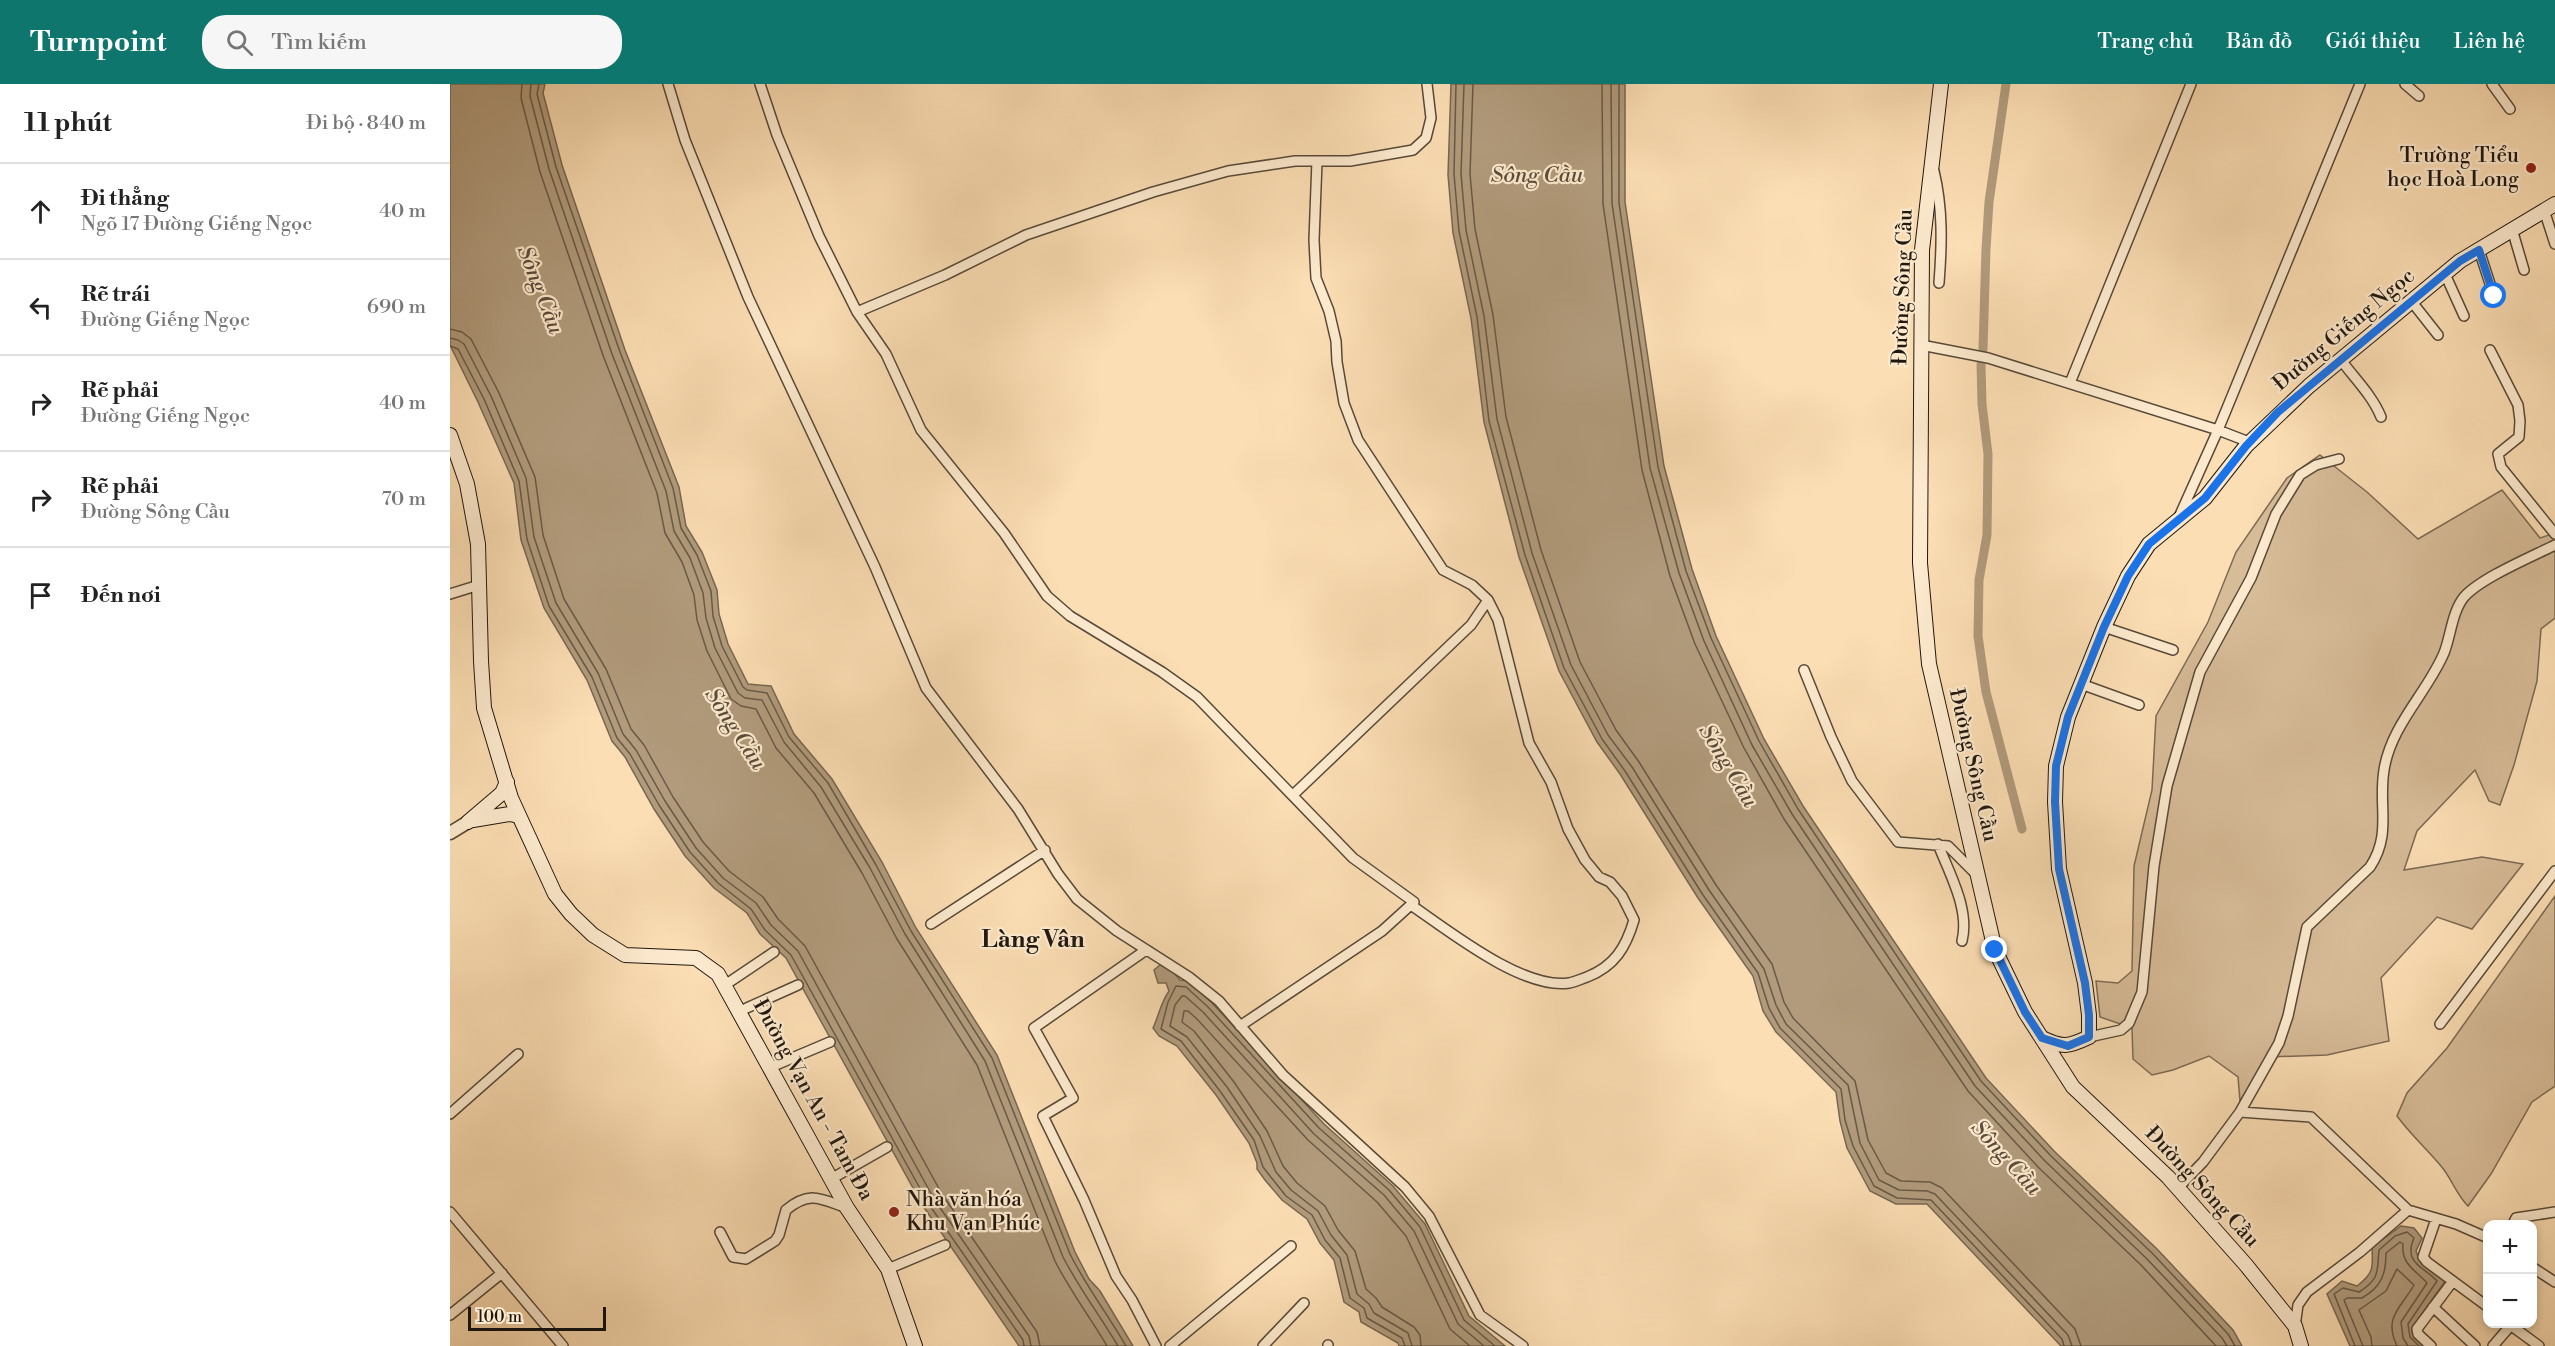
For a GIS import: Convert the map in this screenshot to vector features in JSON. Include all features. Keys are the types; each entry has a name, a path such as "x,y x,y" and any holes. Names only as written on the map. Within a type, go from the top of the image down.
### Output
{"main road":[{"name":"Đường Sông Cầu","path":"1941,84 1922,250 1920,562 1929,664 1995,950 2025,1012 2073,1087 2178,1188 2246,1265 2295,1326 2301,1346"},
{"name":"Đường Giếng Ngọc","path":"2089,1037 2085,983 2059,869 2055,802 2056,766 2068,717 2104,627 2128,576 2149,544 2205,498 2249,442 2278,412 2445,274 2549,207"},
{"path":"450,435 472,506 478,543 484,708 519,816"},
{"path":"468,822 502,793 507,782"},
{"path":"468,822 510,813 519,816"},
{"name":"Đường Vạn An - Tam Đa","path":"519,816 555,894 570,914 593,935 624,955 696,958 718,974 847,1208 888,1269 915,1346"},
{"path":"2042,1038 2068,1046 2089,1037"}],"street":[{"path":"668,84 685,140 748,297 875,567 926,688 1018,809 1058,874 1077,899 1093,913 1189,977 1219,1001 1283,1075 1405,1186 1429,1216 1480,1315 1523,1346"},
{"path":"760,84 777,135 815,225 857,312 886,354 921,430 1004,533 1047,596 1070,616 1162,672 1197,697 1353,858 1414,902 1382,931 1240,1026"},
{"path":"857,312 945,275 1026,235 1153,192 1228,171 1295,161 1350,161 1413,150 1426,138 1431,118 1427,84"},
{"path":"2070,384 2191,84"},
{"path":"2178,519 2218,430 2360,84"},
{"path":"2405,84 2419,96"},
{"path":"2492,84 2510,109"},
{"path":"1931,160 1938,190 1943,233 1939,283"},
{"path":"1317,161 1314,240 1316,278 1329,311 1336,341 1344,403 1358,440 1443,570 1472,585 1488,600 1498,620 1529,743 1551,782 1568,829 1585,860 1599,877 1610,882 1622,896 1634,920 1627,944 1610,964 1593,974 1569,983 1549,981 1519,973 1487,956 1411,905"},
{"path":"2549,207 2555,243"},
{"path":"2512,229 2524,270"},
{"path":"2479,250 2494,296"},
{"path":"2445,274 2464,316"},
{"path":"2412,302 2438,335"},
{"path":"1921,345 1988,358 2218,430 2249,442"},
{"path":"2490,350 2520,411 2519,437 2498,454 2499,462 2555,534"},
{"path":"2341,360 2356,382 2372,398 2381,417"},
{"path":"2089,1037 2121,1030 2129,1023 2142,992 2154,866 2167,786 2200,672 2251,578 2276,514 2300,476 2316,465 2339,459"},
{"path":"2178,1188 2203,1162 2241,1112 2283,1032 2307,927 2370,867 2376,857 2384,828 2384,768 2403,721 2444,652 2458,606 2464,597 2480,585 2555,545"},
{"path":"450,594 480,585"},
{"path":"1293,795 1471,625 1488,600"},
{"path":"2104,627 2172,650"},
{"path":"1804,670 1842,763 1870,808 1898,842 1948,846 1976,874"},
{"path":"2081,684 2139,705"},
{"path":"450,833 468,822"},
{"path":"1938,844 1962,910 1964,932 1962,940"},
{"path":"931,924 1045,850"},
{"path":"2439,1024 2555,871"},
{"path":"1146,950 1034,1028 1073,1098 1043,1116 1084,1200 1116,1276 1132,1300 1156,1346"},
{"path":"725,985 774,952"},
{"path":"740,1011 798,985"},
{"path":"771,1067 830,1042"},
{"path":"450,1114 518,1054"},
{"path":"2241,1112 2311,1116 2408,1210 2456,1224 2483,1236"},
{"path":"831,1179 887,1147"},
{"path":"720,1232 733,1257 746,1259 775,1241 786,1210 804,1198 815,1197 847,1208"},
{"path":"2295,1326 2298,1305 2307,1292 2360,1252 2408,1210"},
{"path":"450,1212 563,1346"},
{"path":"2515,1220 2555,1212"},
{"path":"2436,1219 2423,1257 2483,1304"},
{"path":"888,1269 945,1245"},
{"path":"1170,1346 1291,1246"},
{"path":"2537,1270 2555,1282"},
{"path":"450,1315 502,1273"},
{"path":"2432,1346 2418,1334 2417,1329 2453,1281"},
{"path":"1263,1346 1304,1303"},
{"path":"2433,1307 2475,1346"},
{"path":"2493,1346 2507,1328"},
{"path":"2515,1328 2539,1346"}],"shaded area":[{"path":"2320,455 2367,492 2418,539 2502,490 2540,538 2555,533 2555,618 2541,629 2537,681 2514,765 2500,805 2489,801 2475,770 2417,831 2404,870 2482,857 2523,864 2472,929 2437,917 2381,978 2389,1041 2327,1055 2268,1057 2240,1101 2238,1077 2209,1056 2173,1070 2152,1075 2133,1059 2132,1028 2100,1017 2096,981 2118,983 2132,971 2134,866 2152,790 2156,716 2208,622 2236,552 2287,478"},
{"path":"2555,896 2555,1086 2532,1102 2491,1174 2468,1206 2441,1166 2397,1116 2407,1093 2447,1048"}],"water":[{"name":"Sông Cầu","path":"450,84 545,84 543,93 562,165 625,350 679,487 686,526 702,552 717,590 719,614 728,644 748,684 771,686 794,734 832,779 882,862 916,928 997,1055 1075,1252 1089,1279 1100,1291 1133,1346 1019,1346 923,1206 786,958 760,934 747,913 714,888 685,856 654,809 625,757 612,741 587,680 544,608 521,540 514,483 450,345"},
{"name":"Sông Cầu","path":"1451,84 1625,84 1625,202 1664,466 1692,569 1716,636 1764,739 1803,806 1986,1078 2055,1152 2157,1249 2233,1330 2242,1346 2061,1346 1927,1204 1896,1204 1870,1191 1847,1148 1836,1092 1776,1032 1763,1011 1753,976 1698,898 1620,774 1597,742 1559,671 1519,557 1484,422 1471,318 1453,233 1448,175"},
{"path":"1160,965 1171,969 1180,980 1188,981 1212,1003 1324,1124 1393,1186 1425,1224 1469,1316 1505,1346 1399,1346 1398,1343 1361,1322 1359,1312 1344,1302 1334,1260 1320,1243 1307,1219 1282,1200 1265,1180 1257,1169 1249,1143 1216,1095 1177,1046 1159,1036 1153,1028 1169,991 1166,983 1158,983 1154,970"},
{"path":"2401,1226 2414,1228 2422,1238 2416,1251 2419,1259 2446,1280 2414,1325 2416,1334 2427,1346 2350,1346 2327,1294 2342,1281 2357,1286 2363,1281 2371,1270 2372,1247"}],"waterway":[{"path":"1983,349 1989,202 2006,84"},
{"path":"1981,364 1982,404 1988,454 1987,535 1979,580 1978,636 1986,692 2022,829"}],"place":[{"name":"Trường Tiểu học Hoà Long","path":"2531,168"},
{"name":"Nhà văn hóa Khu Vạn Phúc","path":"894,1212"}],"district":[{"name":"Làng Vân","path":"1033,940"}],"route":[{"path":"1995,950 2025,1012 2042,1038 2068,1046 2089,1037 2085,983 2059,869 2055,802 2056,766 2068,717 2104,627 2128,576 2149,544 2205,498 2246,446 2278,412 2460,261 2479,250 2494,296"}]}
